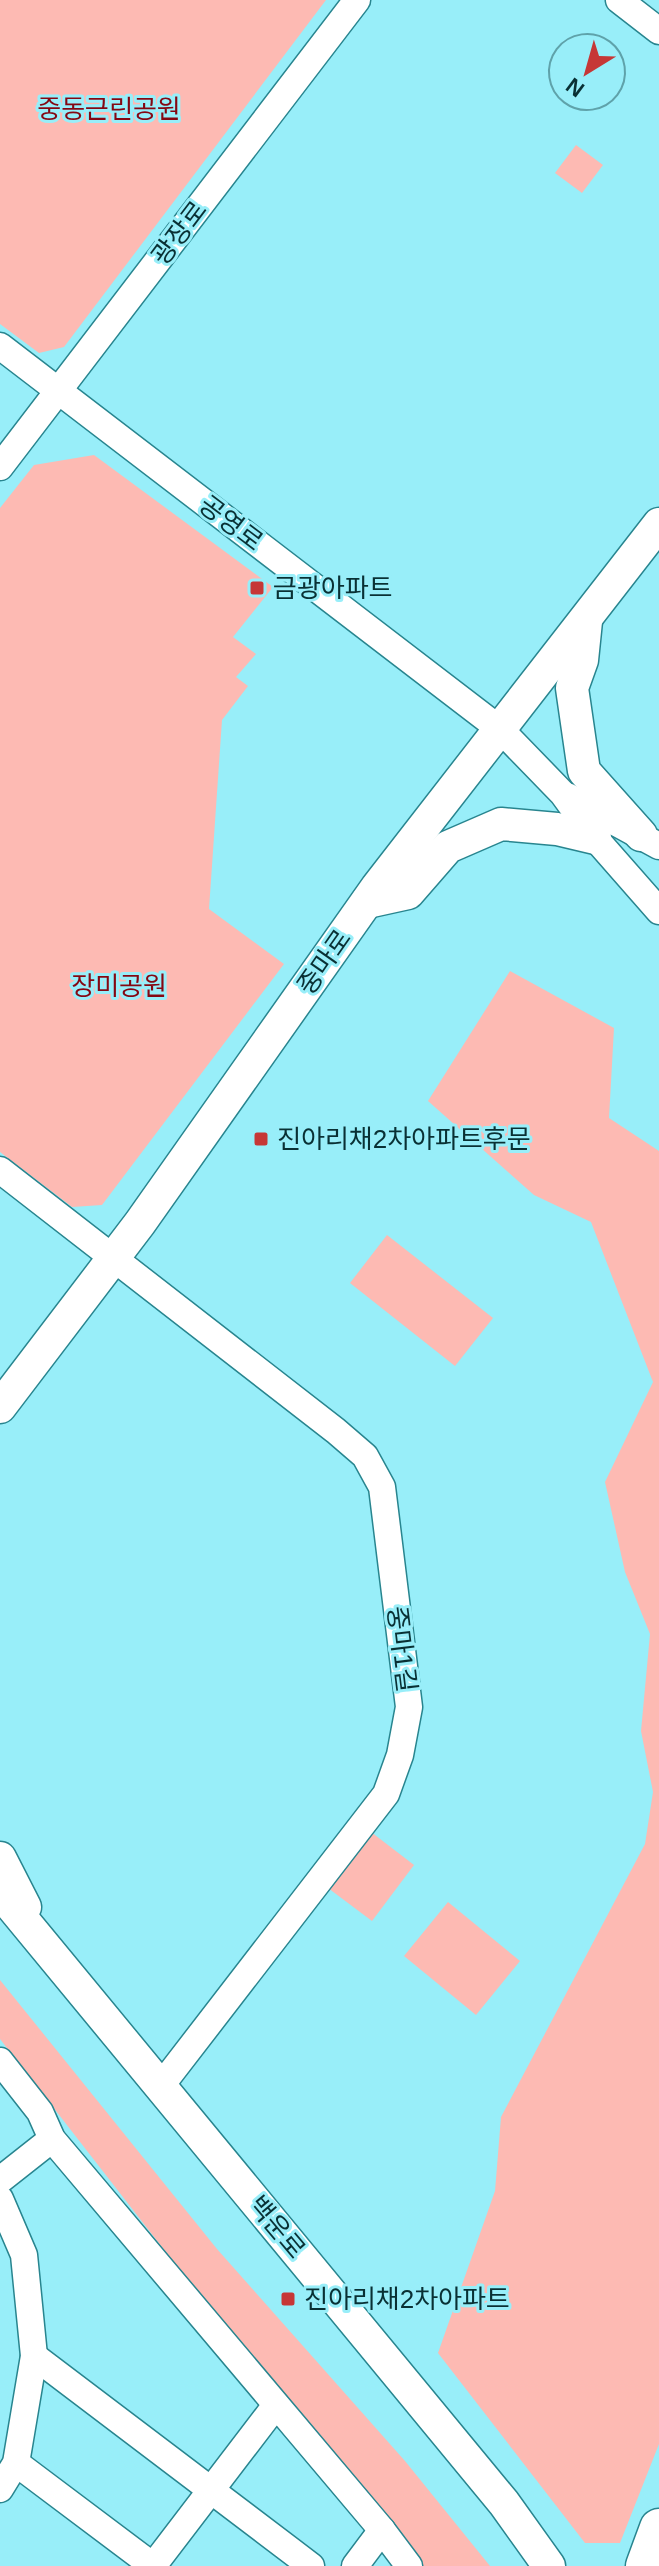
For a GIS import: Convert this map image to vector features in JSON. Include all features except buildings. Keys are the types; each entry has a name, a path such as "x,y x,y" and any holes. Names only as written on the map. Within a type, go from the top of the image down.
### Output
{"highway":[{"path":"645,2566 659,2528"}],"main road":[{"name":"중마로","path":"3,1406 114,1257 367,902 659,524"},
{"path":"586,618 582,660 572,688 584,771 650,841"},
{"path":"367,902 408,893 448,847 501,824 557,829 595,838"},
{"path":"0,1858 47,1949"},
{"name":"백운로","path":"0,1892 504,2503 549,2566"}],"street":[{"name":"광장로","path":"0,467 357,0"},
{"path":"619,0 659,31"},
{"name":"공영로","path":"0,346 501,730 563,794"},
{"path":"563,794 650,841"},
{"path":"563,794 595,838 659,911"},
{"name":"중마1길","path":"3,1178 114,1257 336,1431 365,1456 382,1487 409,1707 400,1755 386,1794 160,2087"},
{"path":"0,2061 40,2112 52,2139 409,2566"},
{"path":"0,2180 52,2139"},
{"path":"0,2199 24,2255 34,2356 16,2463 0,2489"},
{"path":"34,2356 311,2566"},
{"path":"16,2463 153,2566 276,2405"},
{"path":"355,2566 382,2530"}],"green space":[{"name":"중동근린공원","path":"0,0 326,0 64,347 39,353 0,324"},
{"path":"576,145 603,165 582,193 555,173"},
{"name":"장미공원","path":"94,455 273,587 233,637 256,654 236,677 248,686 222,720 209,909 284,964 102,1205 72,1207 0,1152 0,508 34,465"},
{"path":"510,971 614,1028 609,1118 659,1151 659,2444 620,2543 585,2543 438,2353 495,2191 501,2117 645,1844 653,1792 641,1731 650,1634 625,1572 605,1482 653,1382 591,1222 534,1195 428,1101"},
{"path":"387,1235 493,1318 455,1366 350,1283"},
{"path":"371,1832 414,1865 372,1921 328,1888"},
{"path":"448,1902 520,1961 476,2015 404,1956"},
{"path":"0,1980 217,2249 405,2461 490,2566 410,2566 0,2039"}],"place":[{"name":"금광아파트","path":"257,588"},
{"name":"진아리채2차아파트후문","path":"261,1139"},
{"name":"진아리채2차아파트","path":"288,2299"}]}
